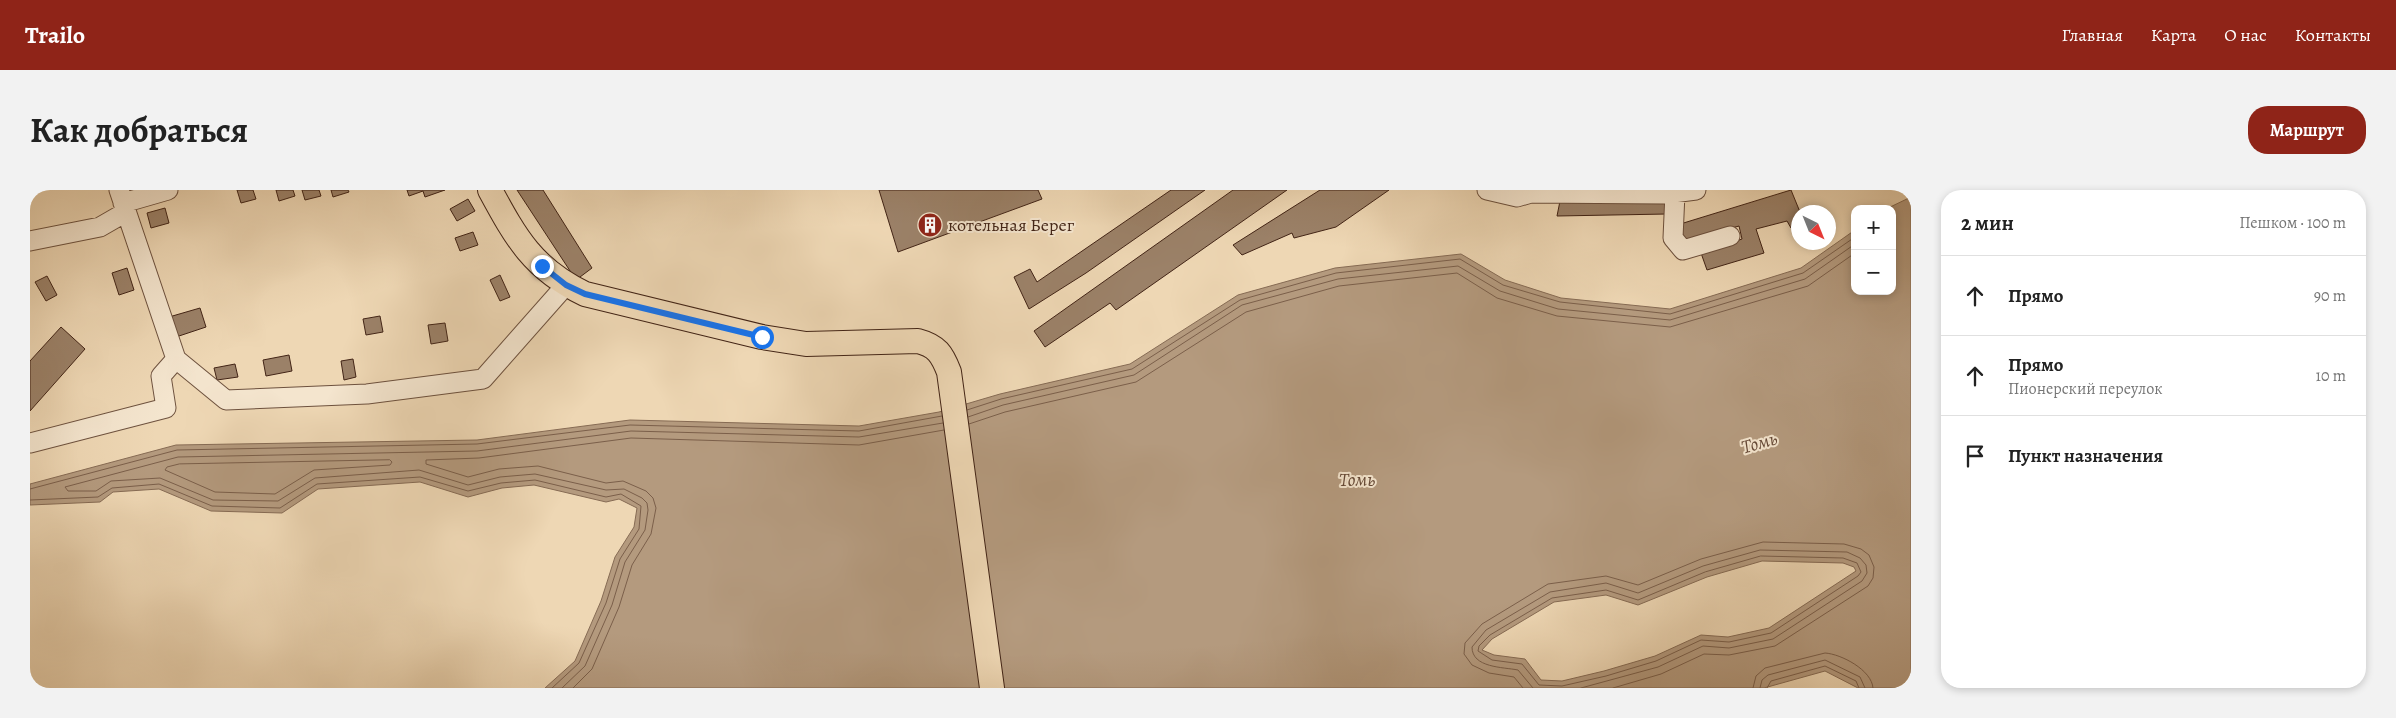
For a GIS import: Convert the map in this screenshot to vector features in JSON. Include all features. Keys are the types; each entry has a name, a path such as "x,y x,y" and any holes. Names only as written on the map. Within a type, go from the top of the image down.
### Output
{"main road":[{"path":"490,190 517,240 542,266 566,285 585,294 771,339 806,344 918,341 930,344 943,357 949,372 992,688"}],"street":[{"path":"30,241 100,227 123,202 168,190"},
{"path":"1487,190 1517,197 1531,193 1675,193 1696,190"},
{"path":"1675,193 1672,238 1682,250 1730,236"},
{"path":"123,202 176,359 226,400 367,394 483,379 566,285"},
{"path":"30,443 166,408 161,376 176,359"}],"water":[{"name":"Томь","path":"1911,197 1911,688 1858,688 1825,671 1764,688 545,688 575,661 601,601 615,557 634,527 637,508 619,499 606,502 534,485 502,488 468,497 420,482 318,489 282,513 211,511 159,489 113,492 100,502 30,505 30,484 176,445 477,440 630,420 859,426 939,412 1000,394 1130,364 1238,295 1335,268 1461,254 1505,280 1561,298 1670,309 1801,268 1827,250 1836,250 1836,243 1851,233 1851,295 1896,295 1896,205 1894,205","holes":["1762,561 1843,563 1854,567 1856,571 1769,628 1728,637 1701,635 1655,656 1562,681 1541,680 1525,659 1494,655 1482,650 1492,639 1554,602 1606,595 1638,605 1707,577"]}],"building":[{"path":"237,190 253,190 256,199 241,203"},
{"path":"276,190 293,190 295,196 279,201"},
{"path":"302,190 319,190 321,196 305,200"},
{"path":"331,190 348,190 349,192 333,197"},
{"path":"407,190 445,190 425,197 423,191 409,196"},
{"path":"517,190 543,190 592,268 576,280"},
{"name":"котельная Берег","path":"879,190 1038,190 1042,199 898,252"},
{"path":"1171,190 1205,190 1086,273 1029,309 1014,277 1030,269 1037,282"},
{"path":"1233,190 1287,190 1116,310 1110,303 1045,347 1034,331"},
{"path":"1320,190 1389,190 1336,227 1294,238 1292,233 1242,255 1233,245"},
{"path":"1791,190 1797,205 1791,205 1791,228 1787,221 1756,229 1764,253 1707,270 1701,253 1742,239 1739,226 1684,242 1677,225"},
{"path":"468,199 475,211 457,221 450,209"},
{"path":"1560,201 1667,202 1667,214 1557,216"},
{"path":"165,208 169,223 151,228 147,213"},
{"path":"473,232 478,245 460,251 455,238"},
{"path":"127,268 134,290 119,295 112,273"},
{"path":"500,275 510,297 500,301 490,280"},
{"path":"47,276 57,295 46,301 35,282"},
{"path":"200,308 206,327 176,337 169,317"},
{"path":"380,316 383,332 366,335 363,319"},
{"path":"445,323 448,341 431,344 428,325"},
{"path":"61,327 85,349 30,411 30,361"},
{"path":"289,355 292,371 266,376 263,360"},
{"path":"353,359 356,377 344,380 341,361"},
{"path":"235,364 238,377 217,380 214,368"}],"place":[{"name":"котельная Берег","path":"930,225"}],"route":[{"path":"542,266 566,285 585,294 762,337"}]}
